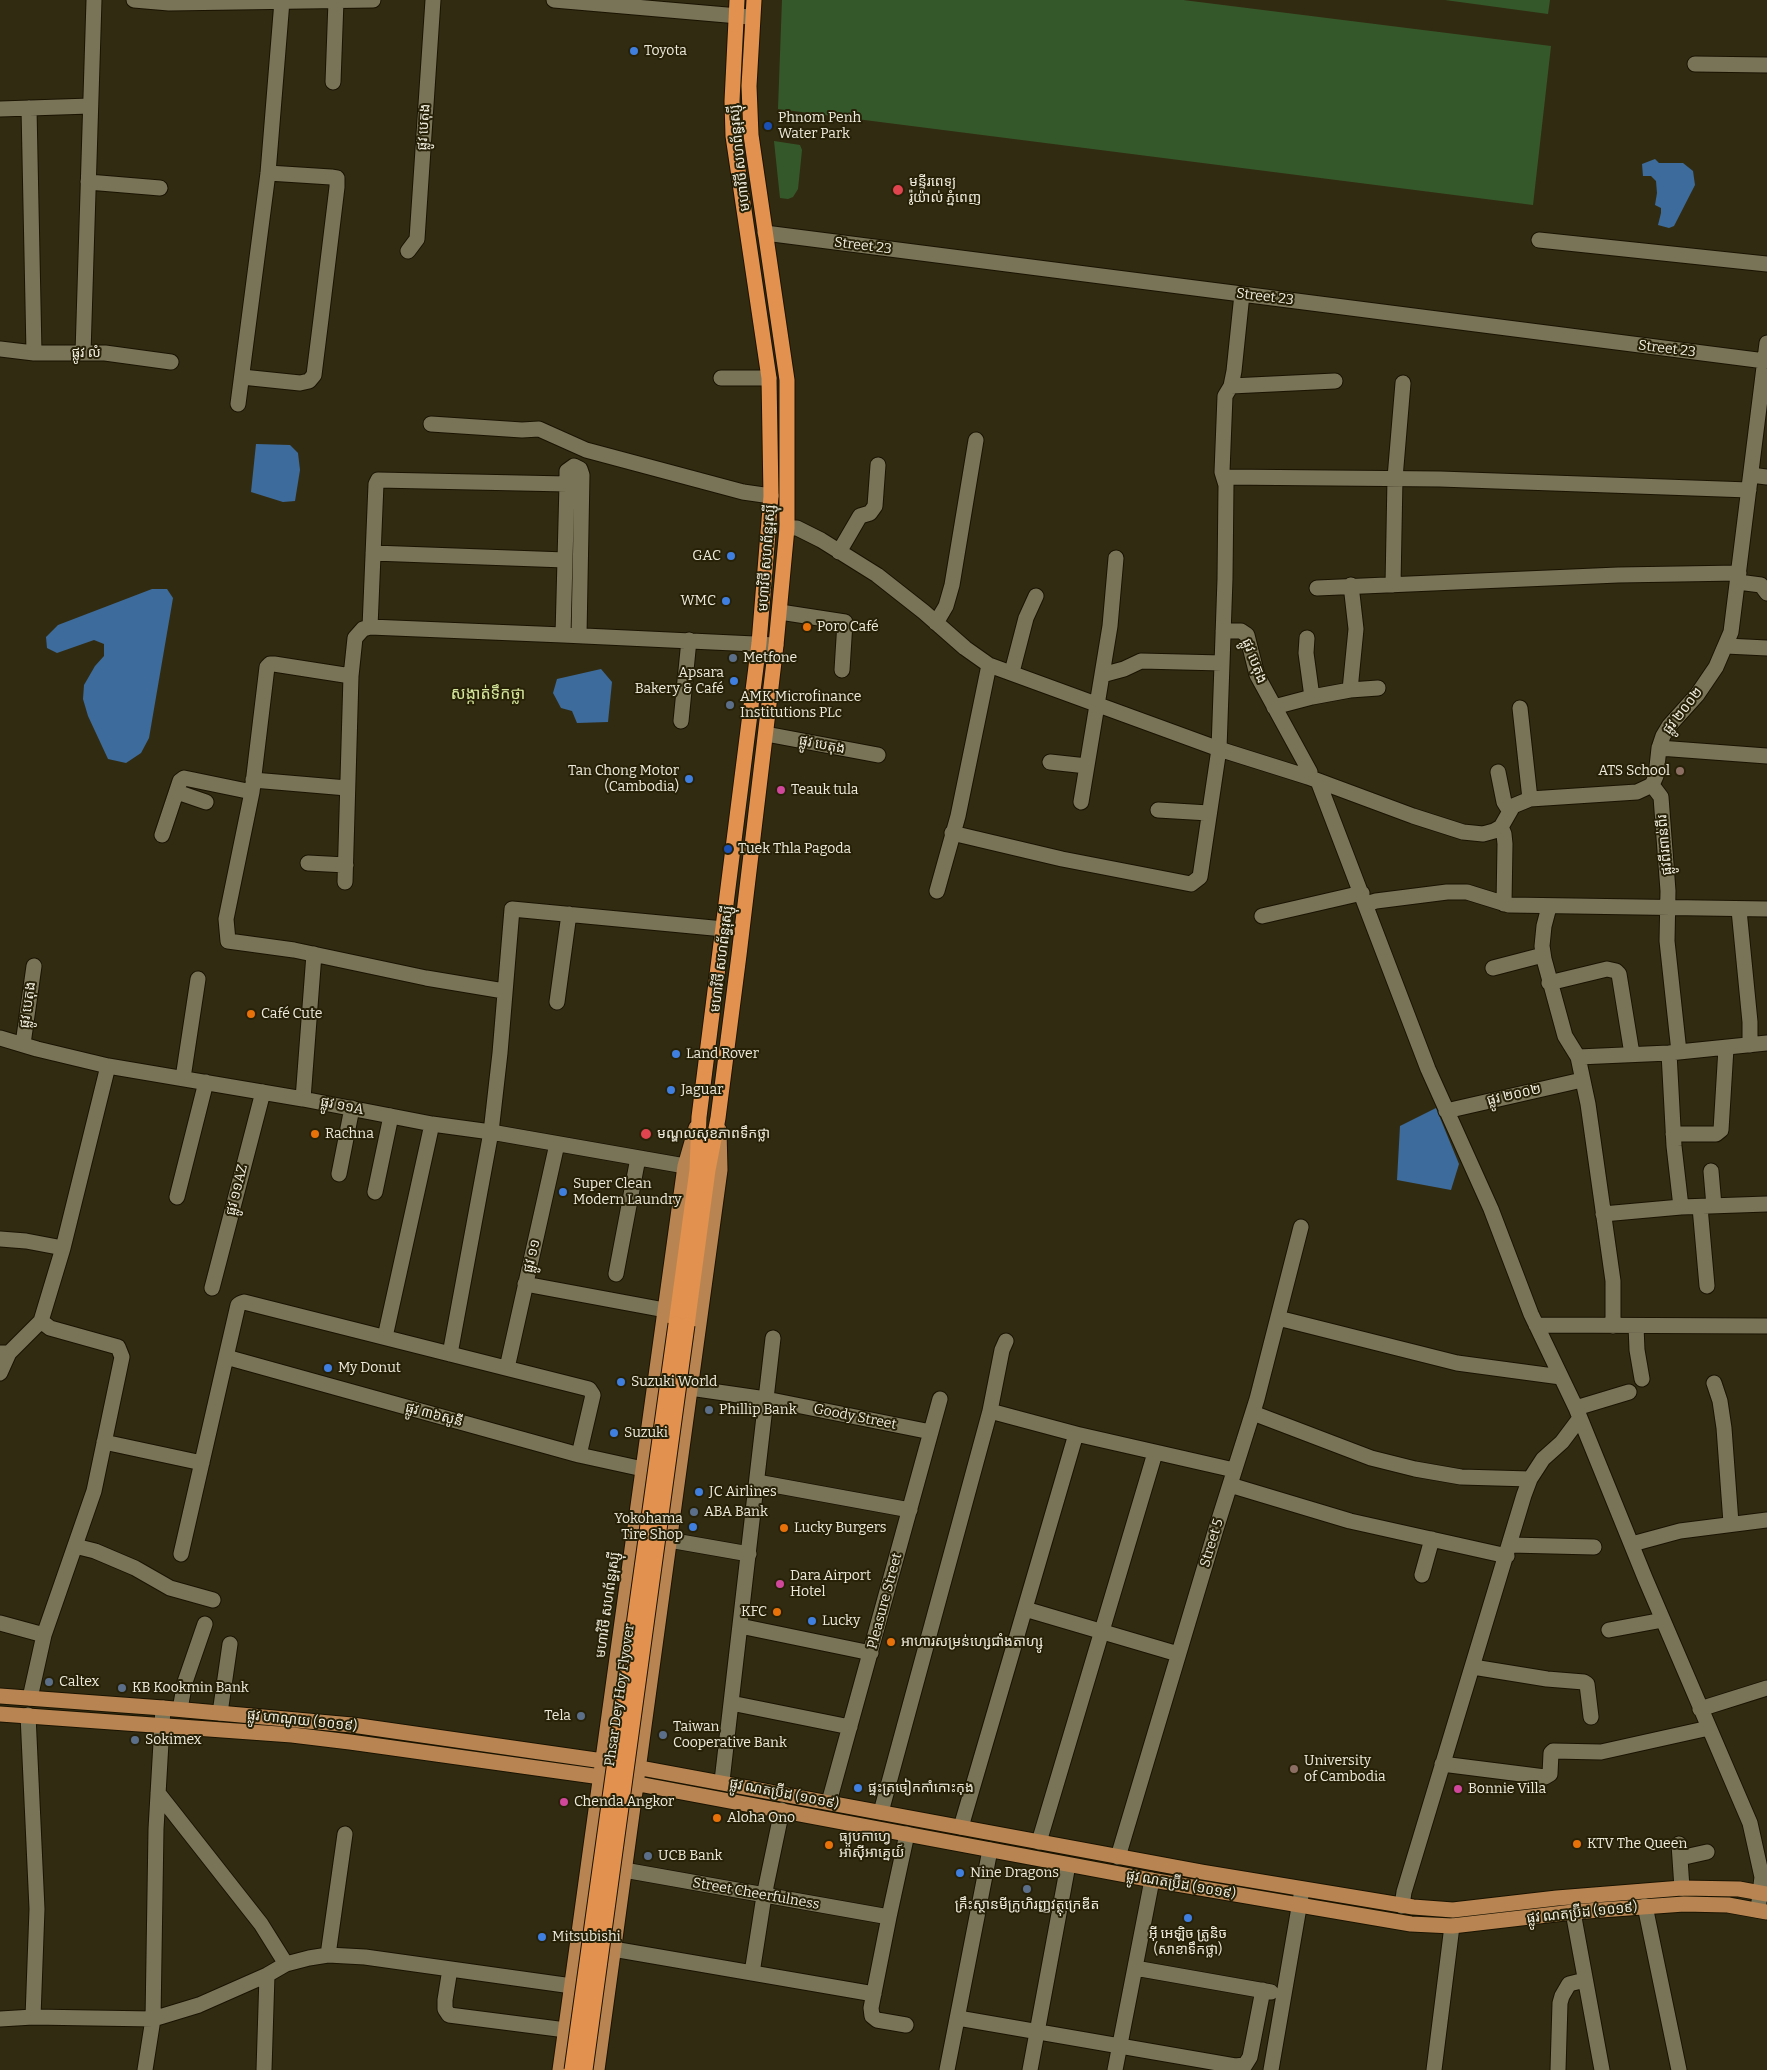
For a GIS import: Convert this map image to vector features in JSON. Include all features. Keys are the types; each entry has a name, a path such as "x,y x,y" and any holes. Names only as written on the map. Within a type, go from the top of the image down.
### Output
{"highway":[{"name":"មហាវិថី សហព័ន្ធរុស្ស៊ី","path":"682,1324 697,1170 699,1117 759,643 771,496 769,378 733,136 732,101 737,0"},
{"name":"មហាវិថី សហព័ន្ធរុស្ស៊ី","path":"682,1324 718,1118 766,734 780,612 787,528 787,380 751,135 749,86 754,0"},
{"name":"Phsar Dey Hoy Flyover","path":"572,2070 682,1324"},
{"name":"Phsar Dey Hoy Flyover","path":"585,2070 682,1324"}],"main road":[{"name":"មហាវិថី សហព័ន្ធរុស្ស៊ី","path":"560,2070 685,1166 699,1117"},
{"name":"មហាវិថី សហព័ន្ធរុស្ស៊ី","path":"596,2070 720,1170 718,1118"},
{"path":"632,1550 637,1560 647,1565 659,1563 667,1556"},
{"name":"ផ្លូវ ហាណូយ (១០១៩)","path":"0,1696 180,1709 352,1725 603,1760"},
{"name":"ផ្លូវ ហាណូយ (១០១៩)","path":"0,1714 161,1725 350,1742 601,1777"},
{"name":"ផ្លូវ ណតប្រ៊ីដ (១០១៩)","path":"603,1760 1118,1857 1402,1906 1453,1910 1557,1898 1682,1888 1739,1889 1764,1894"},
{"name":"ផ្លូវ ណតប្រ៊ីដ (១០១៩)","path":"601,1777 1152,1880 1398,1922 1452,1926 1645,1906 1711,1905 1763,1911"},
{"path":"578,1945 587,1935 598,1933 609,1938 613,1949"}],"street":[{"path":"82,353 94,0"},
{"path":"134,0 373,0"},
{"name":"ផ្លូវ បេតុង","path":"408,251 417,239 433,0"},
{"path":"554,0 753,17"},
{"path":"238,404 268,173 282,1"},
{"path":"333,82 343,1"},
{"path":"1695,64 1767,65"},
{"path":"0,109 90,106"},
{"path":"29,108 34,353"},
{"path":"242,377 300,383 309,381 314,375 322,319 337,178 268,173"},
{"path":"88,182 160,188"},
{"name":"Street 23","path":"765,233 1765,361"},
{"path":"1539,240 1767,264"},
{"path":"952,833 1062,859 1191,884 1200,877 1219,749 1226,541 1226,486 1224,477 1225,396 1231,386 1242,294"},
{"name":"ផ្លូវ ២០០២","path":"1652,785 1656,776 1659,748 1668,726 1697,695 1716,667 1731,632 1764,390 1767,343"},
{"name":"ផ្លូវ លំ","path":"0,349 34,353 105,353 171,362"},
{"path":"721,378 769,378"},
{"path":"1231,386 1335,381"},
{"path":"1393,585 1394,478 1403,383"},
{"path":"431,424 522,430 539,429 586,450 743,492 771,496"},
{"path":"936,623 946,606 952,585 976,440"},
{"path":"839,552 860,516 870,513 875,506 878,464"},
{"path":"563,635 566,484 568,471 574,466 582,474 579,635"},
{"path":"1224,477 1750,483 1767,477"},
{"path":"370,628 376,484 378,480 566,484"},
{"path":"787,528 797,528 877,575 965,648 989,665 1219,749 1313,779 1413,816 1463,832 1483,834 1494,832 1501,827 1513,806 1530,799 1637,792 1652,785"},
{"path":"373,553 565,560"},
{"path":"1081,802 1110,626 1116,558"},
{"path":"1317,588 1351,585 1393,585 1618,575 1739,578 1761,585 1767,593"},
{"path":"1350,690 1356,629 1351,585"},
{"path":"1012,672 1026,618 1036,596"},
{"path":"780,612 845,622 842,670"},
{"path":"345,882 351,676 355,638 359,632 370,628 579,635 776,645"},
{"name":"ផ្លូវ បេតុង","path":"1223,631 1241,631 1246,635 1258,675 1274,707"},
{"path":"1307,638 1306,653 1312,697"},
{"path":"681,721 689,640"},
{"path":"1726,646 1767,648"},
{"path":"1102,675 1124,670 1141,661 1222,663"},
{"path":"351,676 270,664 267,667 252,786 226,919 228,941 314,954 435,980 504,991"},
{"path":"937,891 958,816 989,665"},
{"path":"1378,688 1350,690 1274,707 1310,772 1364,898 1428,1070 1491,1209 1536,1325 1578,1413 1700,1709 1752,1829 1762,1877 1763,1911"},
{"path":"1520,708 1530,799"},
{"name":"ផ្លូវ បេតុង","path":"766,734 878,755"},
{"path":"1659,748 1767,756"},
{"path":"1050,762 1087,766"},
{"path":"1498,772 1504,802 1509,810"},
{"path":"162,836 180,781 184,778 252,786 347,788"},
{"name":"ផ្លូវពីរពាន់ពីរ","path":"1652,785 1661,797 1668,891 1666,908 1674,1052 1673,1134 1681,1207"},
{"path":"177,792 206,802"},
{"path":"1158,810 1209,813"},
{"path":"1501,827 1505,844 1504,904"},
{"path":"308,863 346,865"},
{"path":"1262,916 1364,898 1376,901 1447,892 1467,892 1504,904 1549,907 1767,909"},
{"path":"1549,907 1544,926 1543,955 1549,983 1565,1036 1578,1057 1588,1104 1613,1281 1613,1326"},
{"path":"450,1354 491,1132 500,1053 512,909 724,930"},
{"path":"1739,910 1750,1022 1750,1046"},
{"path":"557,1002 569,914"},
{"path":"303,1098 314,954"},
{"path":"1493,968 1543,955"},
{"name":"ផ្លូវ បេតុង","path":"23,1044 34,966"},
{"path":"1549,983 1607,970 1616,971 1619,974 1632,1054"},
{"path":"183,1078 198,979"},
{"name":"ផ្លូវ ១១A","path":"0,1038 108,1066 303,1098 432,1124 491,1132 685,1166"},
{"path":"1578,1057 1674,1052 1767,1044"},
{"path":"1673,1134 1716,1134 1722,1130 1726,1048"},
{"path":"0,1373 5,1353 41,1321 63,1248 108,1066"},
{"name":"ផ្លូវ ២០០២","path":"1446,1111 1582,1080"},
{"path":"177,1197 206,1082"},
{"name":"ផ្លូវ ១១AZ","path":"212,1288 263,1092"},
{"path":"339,1174 352,1108"},
{"path":"376,1192 391,1116"},
{"path":"385,1337 432,1124"},
{"name":"ផ្លូវ ១១","path":"507,1368 557,1144"},
{"path":"616,1274 638,1158"},
{"path":"1707,1286 1707,1206 1711,1171"},
{"path":"1603,1214 1681,1207 1767,1204"},
{"name":"Street 5","path":"1118,1857 1178,1654 1253,1413 1301,1227"},
{"path":"0,1239 26,1241 63,1248"},
{"path":"526,1284 665,1310"},
{"path":"181,1554 238,1305 244,1302 592,1391 593,1395 579,1455"},
{"path":"1278,1318 1457,1363 1561,1377"},
{"path":"30,1698 44,1635 94,1492 122,1353 118,1347 50,1328 41,1321"},
{"path":"1536,1325 1767,1326"},
{"path":"1636,1326 1637,1350 1642,1379"},
{"path":"722,1782 773,1338"},
{"path":"881,1812 990,1411 1002,1350 1006,1342"},
{"name":"ផ្លូវ ៣៦សូនី","path":"226,1357 579,1455 643,1469"},
{"path":"1714,1383 1720,1400 1724,1428 1731,1524"},
{"name":"Goody Street","path":"690,1388 766,1399 930,1432"},
{"path":"1402,1906 1404,1892 1442,1764 1530,1480 1543,1459 1562,1442 1578,1413 1629,1392"},
{"name":"Pleasure Street","path":"829,1802 940,1399"},
{"path":"990,1411 1076,1434 1234,1470"},
{"path":"1253,1413 1371,1458 1407,1467 1461,1478 1530,1480"},
{"path":"961,1827 1076,1434"},
{"path":"104,1442 202,1463"},
{"path":"1038,1842 1155,1453"},
{"path":"757,1482 910,1510"},
{"path":"1230,1485 1350,1521 1432,1539 1508,1550 1594,1547"},
{"path":"1632,1544 1680,1531 1767,1520"},
{"path":"1422,1575 1432,1539"},
{"path":"670,1540 748,1554"},
{"path":"75,1546 95,1551 135,1568 170,1588 213,1600"},
{"path":"1025,1609 1178,1654"},
{"path":"1609,1630 1663,1620"},
{"path":"0,1623 44,1635"},
{"path":"180,1709 185,1682 205,1624"},
{"path":"740,1626 871,1653"},
{"path":"220,1713 230,1644"},
{"path":"1473,1667 1547,1680 1584,1682 1587,1684 1590,1717"},
{"path":"1700,1709 1767,1688"},
{"path":"731,1703 850,1727"},
{"path":"145,2070 153,2019 158,1793 163,1708"},
{"path":"28,1715 37,1909 33,2017"},
{"path":"1442,1764 1545,1777 1550,1774 1551,1753 1553,1751 1601,1752 1709,1728"},
{"path":"158,1793 261,1924 286,1964"},
{"path":"752,1974 764,1896 782,1810"},
{"path":"328,1955 345,1834"},
{"path":"906,2026 877,2020 872,2016 871,2008 907,1834"},
{"path":"947,2070 990,1850"},
{"path":"1682,1888 1680,1851 1707,1852"},
{"path":"1030,2070 1068,1864"},
{"name":"Street Cheerfulness","path":"624,1870 889,1917"},
{"path":"1115,2070 1152,1880"},
{"path":"958,2018 1235,2066 1245,2065 1277,1992 1302,1890"},
{"path":"1645,1906 1679,2070"},
{"path":"1573,1912 1602,2070"},
{"path":"1434,2070 1452,1926"},
{"path":"613,1949 874,1994"},
{"path":"0,2020 33,2017 153,2019 199,2005 267,1975 286,1964 328,1955 365,1957 572,1986"},
{"path":"1135,1968 1277,1992"},
{"path":"450,1969 445,2000 445,2009 449,2015 566,2030"},
{"path":"264,2070 267,1975"},
{"path":"1558,2070 1560,2003 1562,1996 1569,1984 1584,1980"},
{"path":"1271,2070 1277,1992"}],"green space":[{"path":"782,0 1183,0 1551,46 1533,205 778,109"},
{"path":"1445,0 1550,0 1548,14"},
{"path":"774,141 800,145 802,150 798,189 793,197 788,199 780,198"}],"water":[{"path":"1655,159 1659,163 1683,163 1693,171 1695,185 1674,226 1669,228 1658,225 1661,208 1655,205 1656,181 1651,176 1643,176 1642,164"},
{"path":"256,444 290,445 298,453 300,470 295,501 283,502 251,492"},
{"path":"152,589 167,589 173,598 149,738 141,753 126,763 108,759 88,716 83,699 84,685 95,666 104,656 104,644 94,640 57,653 47,648 46,637 58,625"},
{"path":"601,669 612,682 608,722 577,723 572,711 561,708 553,693 557,679"},
{"path":"1436,1108 1459,1164 1451,1190 1397,1180 1400,1126"}],"place":[{"name":"Toyota","path":"634,51"},
{"name":"Phnom Penh Water Park","path":"768,126"},
{"name":"មន្ទីរពេទ្យ រ៉ូយ៉ាល់ ភ្នំពេញ","path":"898,190"},
{"name":"GAC","path":"731,556"},
{"name":"WMC","path":"726,601"},
{"name":"Poro Café","path":"807,627"},
{"name":"Metfone","path":"733,658"},
{"name":"Apsara Bakery & Café","path":"734,681"},
{"name":"AMK Microfinance Institutions PLc","path":"730,705"},
{"name":"ATS School","path":"1680,771"},
{"name":"Tan Chong Motor (Cambodia)","path":"689,779"},
{"name":"Teauk tula","path":"781,790"},
{"name":"Tuek Thla Pagoda","path":"728,849"},
{"name":"Café Cute","path":"251,1014"},
{"name":"Land Rover","path":"676,1054"},
{"name":"Jaguar","path":"671,1090"},
{"name":"Rachna","path":"315,1134"},
{"name":"មណ្ឌលសុខភាពទឹកថ្លា","path":"646,1134"},
{"name":"Super Clean Modern Laundry","path":"563,1192"},
{"name":"My Donut","path":"328,1368"},
{"name":"Suzuki World","path":"621,1382"},
{"name":"Phillip Bank","path":"709,1410"},
{"name":"Suzuki","path":"614,1433"},
{"name":"JC Airlines","path":"699,1492"},
{"name":"ABA Bank","path":"694,1512"},
{"name":"Yokohama Tire Shop","path":"693,1527"},
{"name":"Lucky Burgers","path":"784,1528"},
{"name":"Dara Airport Hotel","path":"780,1584"},
{"name":"KFC","path":"777,1612"},
{"name":"Lucky","path":"812,1621"},
{"name":"អាហារសម្រន់ហ្សេជាំងតាហ្សូ","path":"891,1642"},
{"name":"Caltex","path":"49,1682"},
{"name":"KB Kookmin Bank","path":"122,1688"},
{"name":"Tela","path":"581,1716"},
{"name":"Taiwan Cooperative Bank","path":"663,1735"},
{"name":"Sokimex","path":"135,1740"},
{"name":"University of Cambodia","path":"1294,1769"},
{"name":"ផ្ទះត្រចៀកកាំកោះកុង","path":"858,1788"},
{"name":"Bonnie Villa","path":"1458,1789"},
{"name":"Chenda Angkor","path":"564,1802"},
{"name":"Aloha Ono","path":"717,1818"},
{"name":"KTV The Queen","path":"1577,1844"},
{"name":"ធ្យូបកាហ្វេ អាស៊ីអាគ្នេយ៍","path":"829,1845"},
{"name":"UCB Bank","path":"648,1856"},
{"name":"Nine Dragons","path":"960,1873"},
{"name":"គ្រឹះស្ថានមីក្រូហិរញ្ញវត្ថុក្រេឌីត","path":"1027,1889"},
{"name":"អ៊ី អេឡិច ត្រូនិច (សាខាទឹកថ្លា)","path":"1188,1918"},
{"name":"Mitsubishi","path":"542,1937"}],"district":[{"name":"សង្កាត់ទឹកថ្លា","path":"488,695"}]}
